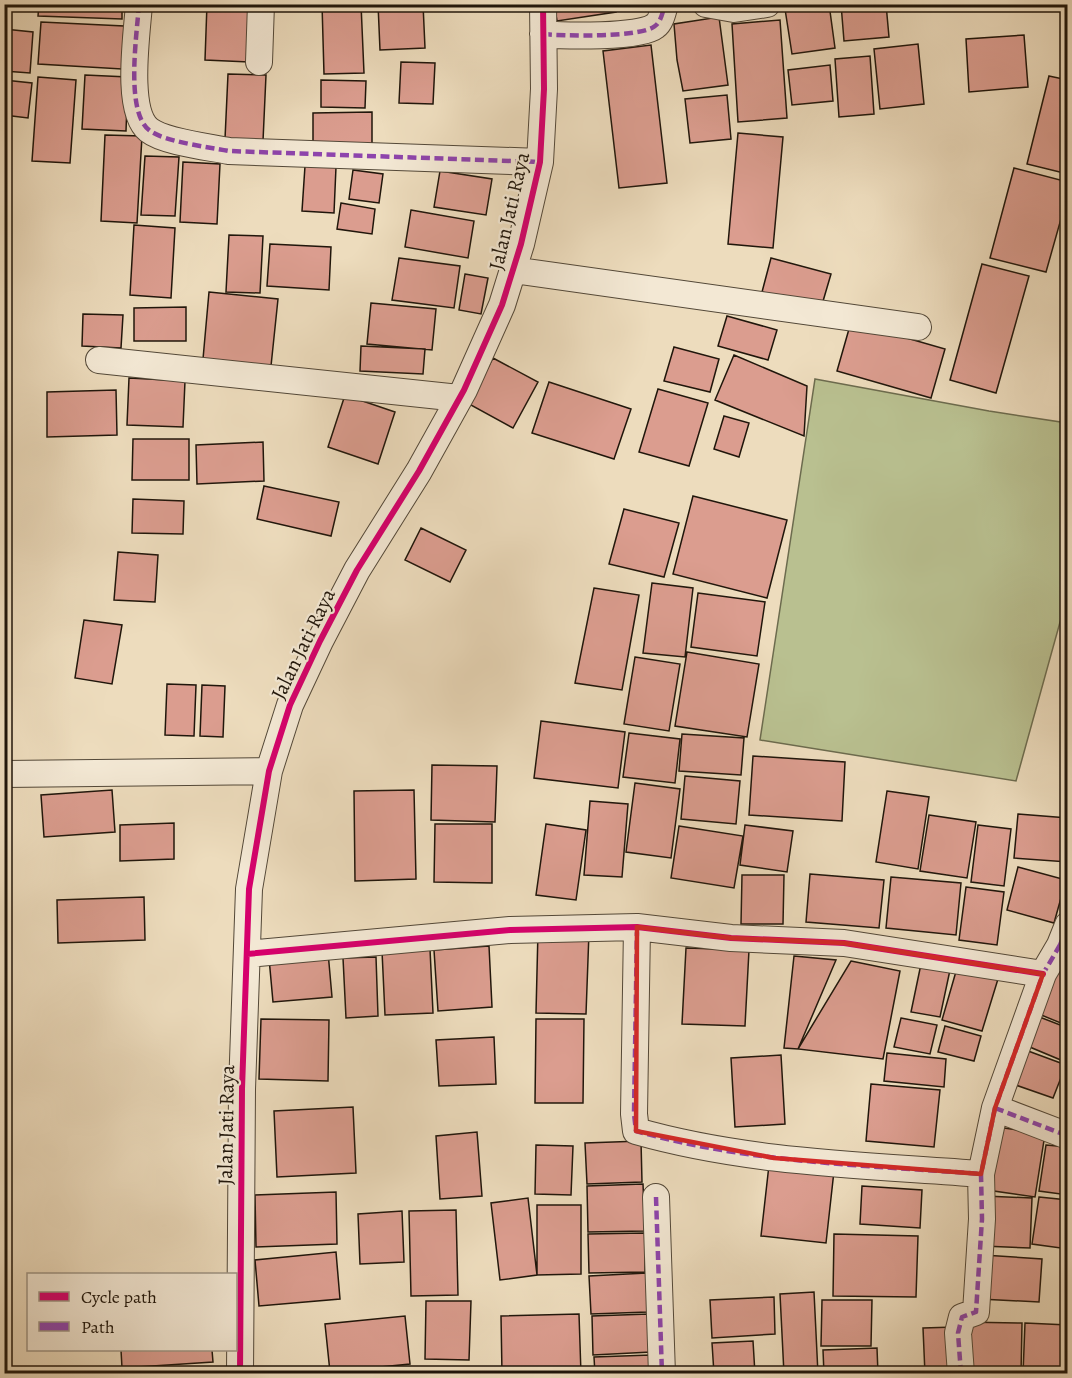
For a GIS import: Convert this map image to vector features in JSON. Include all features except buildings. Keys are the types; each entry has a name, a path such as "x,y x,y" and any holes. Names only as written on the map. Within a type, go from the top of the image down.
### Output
{"street":[{"path":"139,4 135,101 140,118 150,130 179,141 229,151 540,162"},
{"path":"259,62 261,4"},
{"name":"Jalan Jati Raya","path":"240,1374 242,1089 249,889 269,771 290,705 320,641 357,570 419,471 459,398 502,305 521,244 540,162 544,89 543,4"},
{"path":"543,34 599,35 648,29 655,26 665,4"},
{"path":"706,4 734,9 767,4"},
{"path":"513,270 918,327"},
{"path":"99,360 459,398"},
{"path":"4,774 269,771"},
{"path":"247,954 510,930 637,927 731,938 844,943 1043,974"},
{"path":"637,927 634,1114 636,1131 706,1147 774,1158 981,1174"},
{"path":"961,1374 958,1333 962,1317 976,1312 982,1219 981,1174 995,1108 1043,974 1065,939"},
{"path":"995,1108 1068,1136"},
{"path":"656,1197 663,1374"}],"highlighted area":[{"path":"637,927 731,938 844,943 1043,974 995,1108 981,1174 774,1158 636,1131"}],"green space":[{"path":"815,379 1067,423 1067,597 1016,781 760,740"}],"marked path":[{"path":"139,4 134,71 137,107 149,130 165,138 229,151 540,162"},
{"path":"543,34 601,35 647,30 659,22 665,4"},
{"path":"706,4 734,9 767,4"},
{"path":"1060,945 1068,925"},
{"path":"637,927 634,1114 636,1131 678,1142 764,1156 850,1165 981,1174"},
{"path":"961,1374 958,1333 962,1317 976,1312 982,1219 981,1174 995,1108 1043,974 1060,945 1068,948"},
{"path":"995,1108 1068,1136"},
{"path":"656,1197 662,1374"}],"cycle path":[{"path":"240,1374 242,1089 249,889 269,771 290,705 320,641 357,570 419,471 464,390 502,305 521,244 540,162 544,89 543,4"},
{"path":"247,954 510,930 637,927 731,938 844,943 1043,974"}]}
